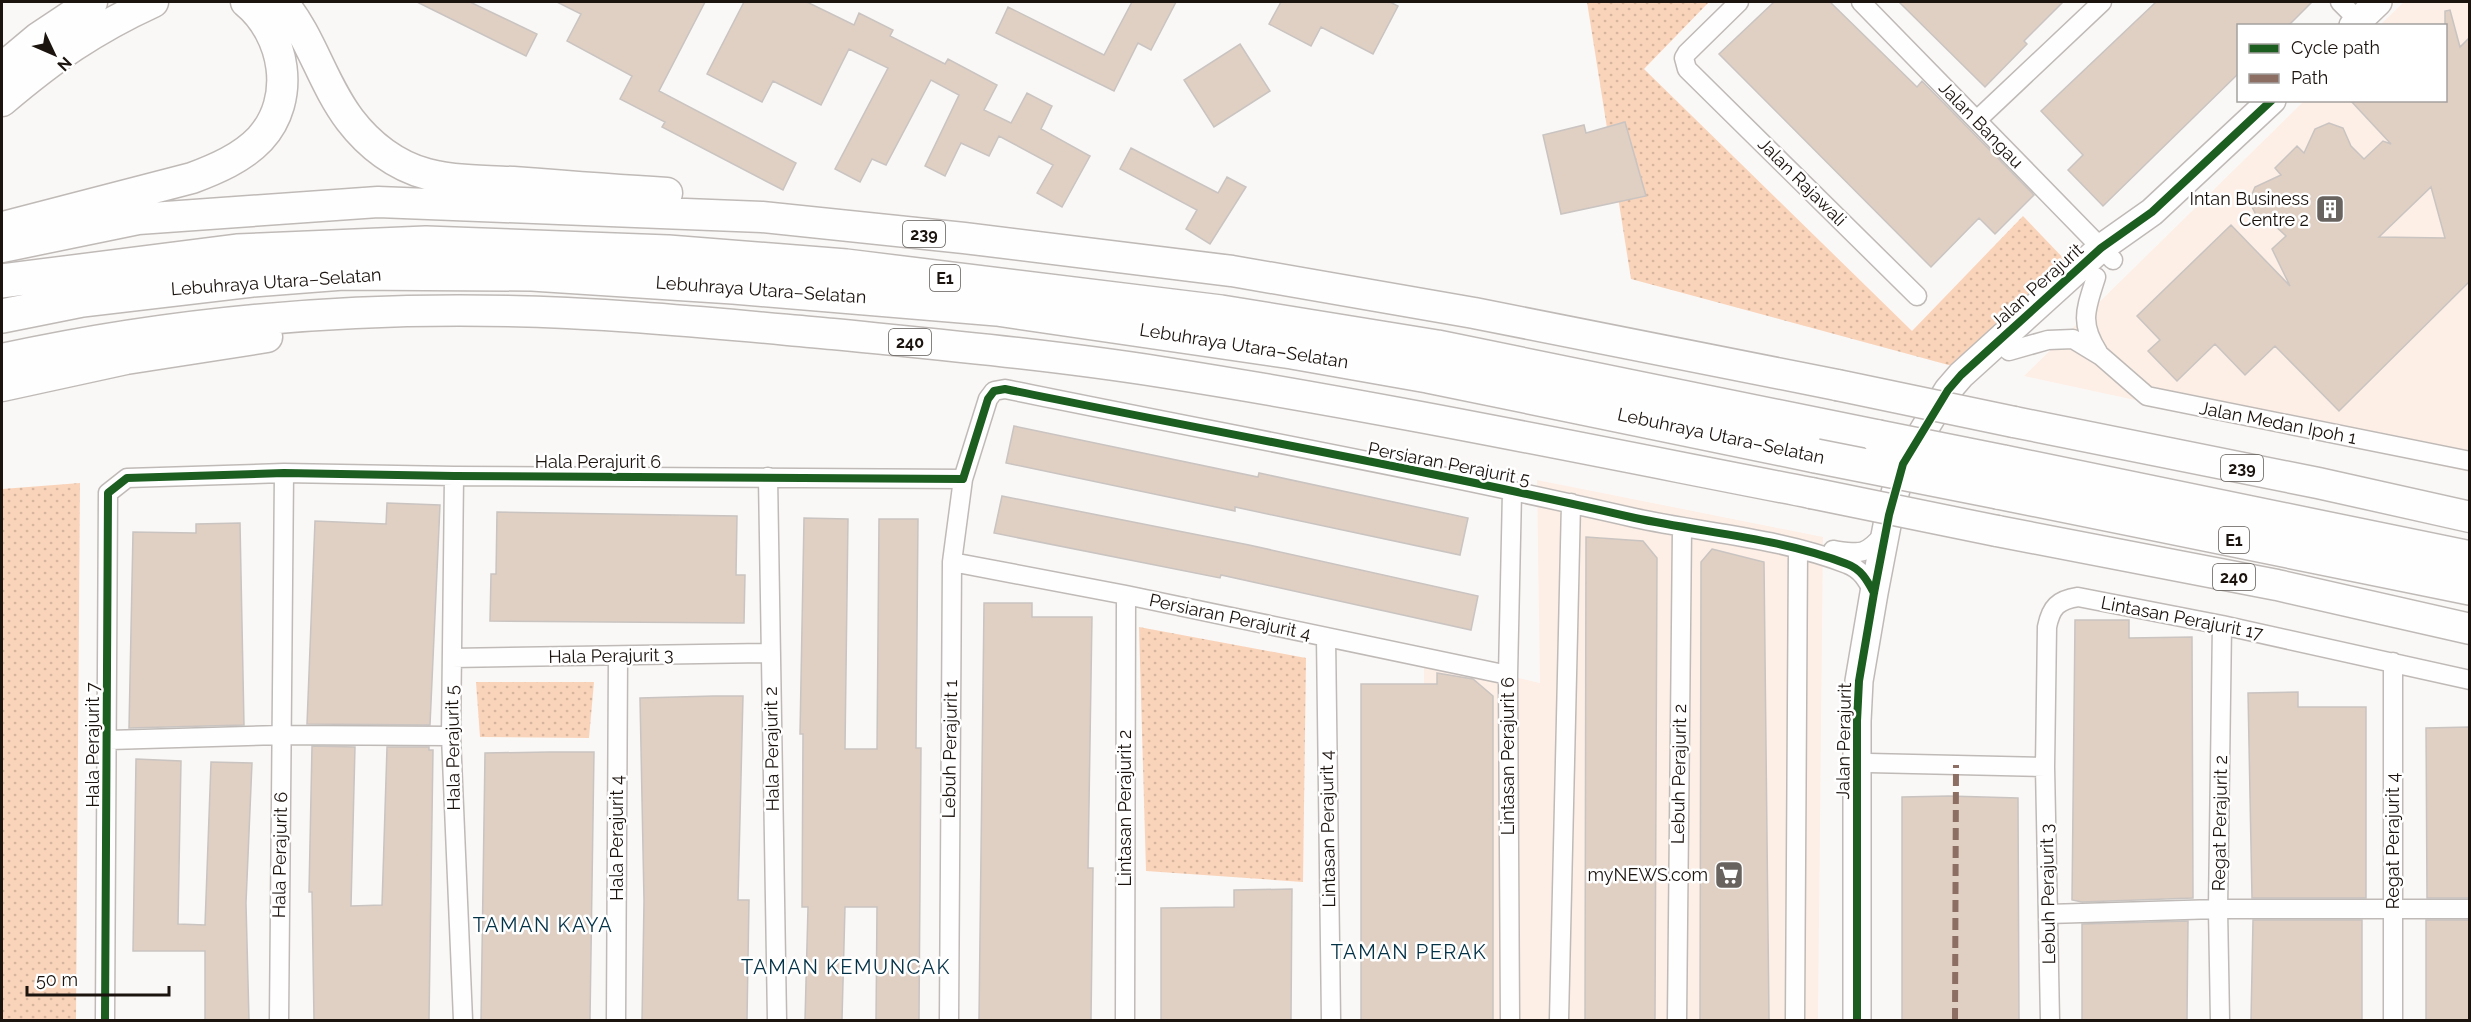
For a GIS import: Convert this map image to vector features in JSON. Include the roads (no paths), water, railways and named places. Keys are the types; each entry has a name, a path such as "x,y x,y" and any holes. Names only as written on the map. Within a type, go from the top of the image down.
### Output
{"highway":[{"name":"Lebuhraya Utara–Selatan","path":"2,281 237,250 426,243 668,252 846,266 1221,312 1437,347 1878,437 2001,477 2469,588"},
{"name":"Lebuhraya Utara–Selatan","path":"2,316 82,300 252,280 343,273 532,274 998,309 1292,352 1428,376 1816,456 2001,477 2469,558"}],"main road":[{"path":"2,68 38,38 92,2"},
{"path":"2,101 49,61 104,24 153,2"},
{"path":"2,227 213,171 242,154 261,138 273,120 283,72 272,32 260,13 246,2"},
{"path":"282,2 294,16 322,76 349,119 369,142 404,165 427,174 470,180 711,196 762,217"},
{"name":"239","path":"2,247 138,219 378,202 762,217 975,239 1232,271 1474,313 2318,483 2469,517"},
{"path":"2,386 126,358 289,334 366,313"},
{"name":"240","path":"2,359 83,341 216,323 366,313 566,313 769,328 985,349 1160,372 1549,442 2277,585 2469,629"}],"street":[{"name":"Jalan Rajawali","path":"1739,2 1687,53 1684,58 1687,69 1917,296"},
{"name":"Jalan Bangau","path":"1861,2 1977,120 2103,262"},
{"path":"1977,120 2102,2"},
{"path":"2350,16 2378,2"},
{"name":"Jalan Perajurit","path":"1872,1020 1869,763 1875,682 1889,595 1919,464 1958,396 2103,262 2152,212 2270,102"},
{"name":"Jalan Perajurit","path":"1857,1020 1859,681 1886,533 1903,464 1948,390 2103,262"},
{"name":"Jalan Medan Ipoh 1","path":"2101,356 2089,338 2084,319 2103,262"},
{"name":"Jalan Medan Ipoh 1","path":"2008,351 2062,338 2073,339 2101,356 2147,396 2469,461"},
{"name":"Persiaran Perajurit 5","path":"963,479 988,399 994,391 1005,389 1571,503 1682,528 1798,549 1866,552 1886,533"},
{"name":"Hala Perajurit 6","path":"127,478 284,473 963,479"},
{"name":"Hala Perajurit 6","path":"279,1020 284,473"},
{"name":"Hala Perajurit 5","path":"454,476 451,736 463,1020"},
{"name":"Hala Perajurit 2","path":"768,477 777,1020"},
{"name":"Hala Perajurit 7","path":"105,1020 109,740 108,493 127,478"},
{"name":"Lebuh Perajurit 1","path":"950,1020 952,562 963,479"},
{"name":"Lintasan Perajurit 6","path":"1510,1020 1508,675 1512,492"},
{"path":"1559,1020 1571,503"},
{"name":"Lebuh Perajurit 2","path":"1677,1020 1682,528"},
{"path":"1795,1020 1798,549"},
{"name":"Persiaran Perajurit 5","path":"1798,549 1853,567 1862,573 1874,593"},
{"name":"Persiaran Perajurit 4","path":"952,562 1126,595 1508,675"},
{"name":"Lintasan Perajurit 2","path":"1125,1020 1126,595"},
{"name":"Lintasan Perajurit 17","path":"2045,767 2047,627 2051,610 2062,600 2078,597 2222,625 2469,680"},
{"name":"Regat Perajurit 2","path":"2220,1020 2218,909 2222,625"},
{"name":"Lintasan Perajurit 4","path":"1326,637 1331,1020"},
{"name":"Hala Perajurit 3","path":"452,658 771,654"},
{"name":"Hala Perajurit 4","path":"616,1020 618,656"},
{"name":"Regat Perajurit 4","path":"2393,662 2393,1020"},
{"path":"109,740 282,735 451,736"},
{"path":"1869,763 2045,767"},
{"name":"Lebuh Perajurit 3","path":"2045,767 2049,1020"},
{"path":"2048,914 2218,909 2469,909"}],"place":[{"name":"Intan Business Centre 2","path":"2330,209"},
{"name":"myNEWS.com","path":"1729,875"}],"district":[{"name":"TAMAN KAYA","path":"543,925"},
{"name":"TAMAN PERAK","path":"1409,952"},
{"name":"TAMAN KEMUNCAK","path":"846,967"}]}
